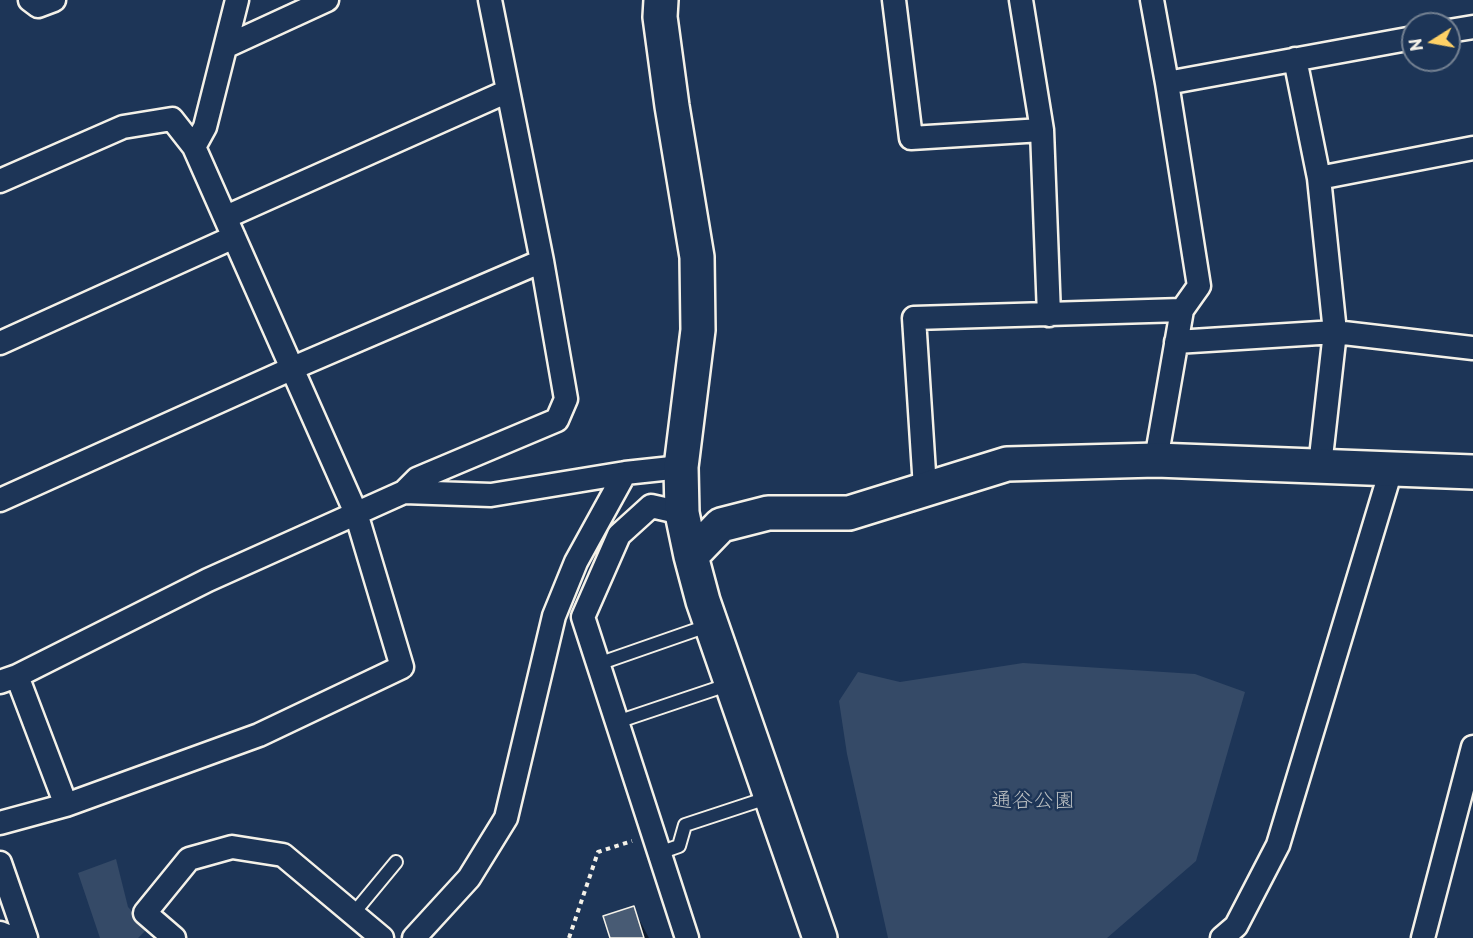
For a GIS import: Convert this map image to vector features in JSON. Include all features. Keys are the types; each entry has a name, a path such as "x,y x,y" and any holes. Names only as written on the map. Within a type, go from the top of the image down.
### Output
{"street":[{"path":"30,0 38,6 54,0"},
{"path":"194,147 205,128 237,0"},
{"path":"226,46 327,0"},
{"path":"66,805 8,679 208,580 404,492 417,479 557,420 566,399 542,261 490,0"},
{"path":"661,0 660,18 669,84 697,257 698,330 681,467 682,513 691,556 711,625 820,938"},
{"path":"894,0 911,138 1041,130"},
{"path":"1021,0 1041,130 1048,315"},
{"path":"1152,0 1199,286 1182,310 1155,460"},
{"path":"1167,83 1401,40"},
{"path":"1294,58 1319,178 1335,332 1320,466"},
{"path":"0,343 508,91"},
{"path":"0,181 123,127 172,119 194,147 356,513 402,667 259,735 66,805 0,823"},
{"path":"1319,178 1473,148"},
{"path":"0,500 293,368 542,261"},
{"path":"925,488 914,318 1182,310"},
{"path":"1176,342 1335,332 1473,348"},
{"path":"691,556 721,525 768,513 849,513 1007,464 1155,460 1473,472"},
{"path":"404,492 491,495 625,473 681,467"},
{"path":"1222,938 1236,926 1278,845 1391,470"},
{"path":"421,936 468,878 506,818 554,616 576,562 625,473"},
{"path":"682,513 651,506 619,536 583,617 687,938"},
{"path":"1423,938 1473,747"},
{"path":"174,938 145,913 189,860 232,847 283,855 382,938"},
{"path":"0,863 26,938"},
{"path":"0,933 12,938"}],"lane":[{"path":"598,664 711,625"},
{"path":"617,722 731,683"},
{"path":"656,844 679,846 685,825 771,796"},
{"path":"353,914 396,862"}],"path":[{"path":"569,938 598,852 656,844"}],"green space":[{"name":"通谷公園","path":"1023,663 1195,674 1245,692 1196,861 1107,938 888,938 847,754 839,701 858,672 900,682"},
{"path":"116,859 128,907 148,928 138,938 100,938 78,873"}],"building":[{"path":"634,906 644,938 610,938 603,916"}]}
